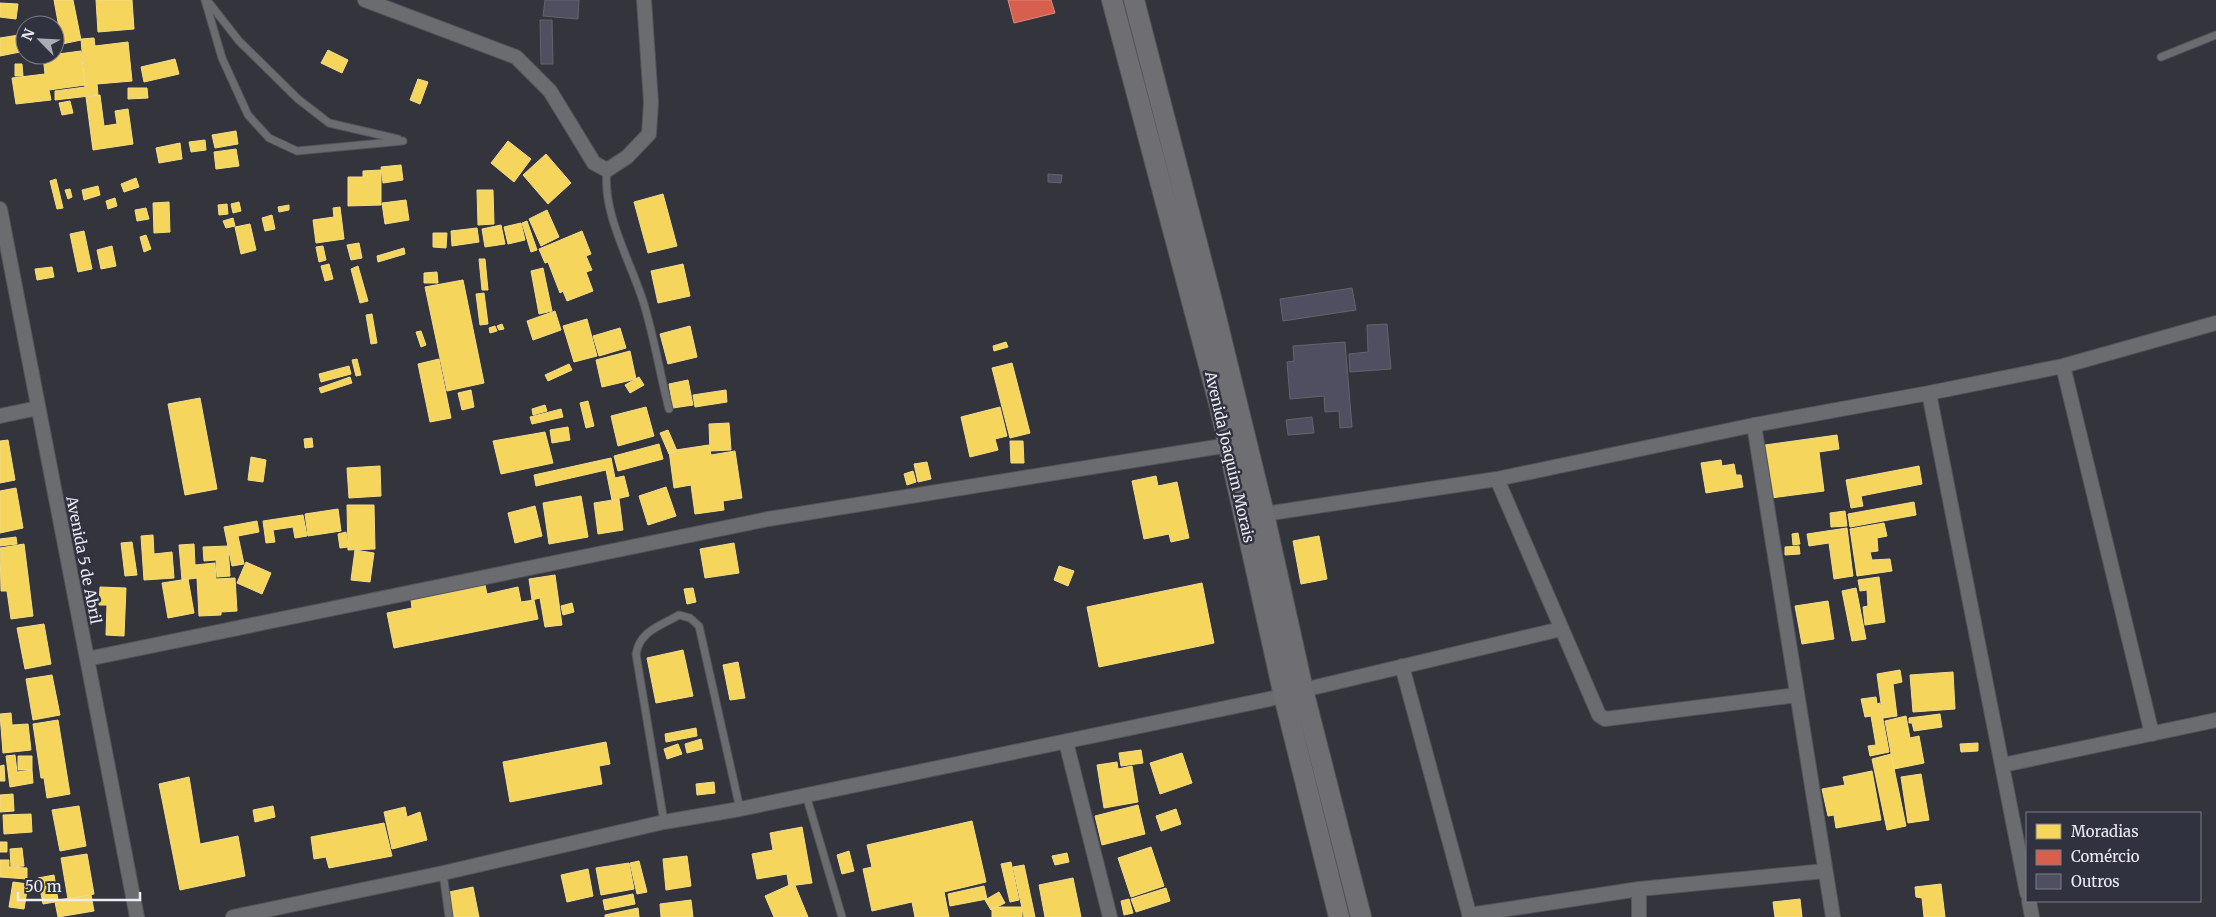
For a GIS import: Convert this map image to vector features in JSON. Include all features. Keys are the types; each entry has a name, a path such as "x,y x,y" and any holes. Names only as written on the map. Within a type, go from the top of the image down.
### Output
{"street":[{"path":"365,0 516,57 550,91 594,163 607,170 627,157 649,134 651,102 644,0"},
{"name":"Avenida Joaquim Morais","path":"1112,0 1229,445 1284,696 1339,917"},
{"name":"Avenida Joaquim Morais","path":"1134,0 1211,296 1264,514 1303,690 1361,917"},
{"name":"Avenida 5 de Abril","path":"0,209 137,917"},
{"path":"1264,514 1497,479 1754,425 1929,393 2063,366 2216,323"},
{"path":"2063,366 2152,734"},
{"path":"1929,393 2026,888"},
{"path":"0,416 38,408"},
{"path":"1754,425 1832,917"},
{"path":"87,659 768,519 1229,445"},
{"path":"1497,479 1599,715 1605,718 1797,695"},
{"path":"233,917 443,873 664,822 740,809 1284,696 1561,629"},
{"path":"1402,666 1470,916 1639,889 1825,871"},
{"path":"2003,765 2216,720"},
{"path":"1066,742 1110,917"},
{"path":"1639,889 1639,917"},
{"path":"2029,902 2032,917"}],"lane":[{"path":"206,0 239,41 298,99 329,123 403,140 297,151 268,138 248,115 222,58 206,0"},
{"path":"2160,57 2216,35"},
{"path":"607,170 605,184 609,206 643,302 669,409"},
{"path":"664,822 636,654 638,644 644,635 679,615 690,618 699,626 740,809"},
{"path":"806,795 842,917"},
{"path":"443,873 450,917"}],"building: Moradias":[{"path":"54,0 73,0 81,40 65,43 65,15 57,15"},
{"path":"96,0 132,0 134,29 98,32"},
{"path":"0,3 18,4 15,19 0,17"},
{"path":"15,36 15,53 0,56 0,38"},
{"path":"94,38 95,46 128,42 132,81 97,84 98,95 55,100 55,91 85,87 81,39"},
{"path":"328,50 348,60 342,73 321,63"},
{"path":"81,51 85,85 49,90 51,100 16,104 12,78 45,74 44,65 65,65 65,53"},
{"path":"175,59 179,74 144,82 141,67"},
{"path":"15,65 22,65 23,76 15,76"},
{"path":"418,79 428,82 420,104 410,100"},
{"path":"128,88 147,88 148,98 128,99"},
{"path":"100,95 104,126 117,124 115,111 128,109 133,144 93,150 86,97"},
{"path":"70,101 73,113 62,115 59,103"},
{"path":"236,131 238,144 215,148 212,135"},
{"path":"205,140 206,150 191,152 189,142"},
{"path":"508,141 531,159 514,182 491,163"},
{"path":"180,143 182,159 159,163 156,148"},
{"path":"236,149 239,166 216,169 214,152"},
{"path":"546,154 571,183 548,204 523,175"},
{"path":"401,165 403,180 383,183 381,167"},
{"path":"381,170 381,205 348,206 348,177 363,177 363,171"},
{"path":"136,178 139,187 124,192 121,184"},
{"path":"56,179 63,208 57,209 50,181"},
{"path":"98,186 100,195 84,200 82,190"},
{"path":"70,189 72,197 68,199 65,190"},
{"path":"477,190 493,190 494,224 478,225"},
{"path":"663,194 677,246 648,253 634,202"},
{"path":"115,198 117,206 108,209 106,201"},
{"path":"406,200 409,220 385,224 382,203"},
{"path":"169,202 170,232 154,233 153,203"},
{"path":"239,202 241,211 233,213 231,204"},
{"path":"227,204 228,214 219,215 218,205"},
{"path":"289,205 289,210 279,212 278,207"},
{"path":"340,207 344,239 316,243 313,220 334,217 333,208"},
{"path":"146,208 149,219 137,221 135,210"},
{"path":"547,210 559,237 541,246 529,219"},
{"path":"272,215 275,229 265,231 262,218"},
{"path":"233,218 235,226 226,228 223,221"},
{"path":"527,221 537,250 531,252 522,223"},
{"path":"521,223 525,240 508,244 504,227"},
{"path":"250,224 256,250 241,254 235,227"},
{"path":"501,225 505,244 485,247 482,229"},
{"path":"477,228 479,242 452,246 451,231"},
{"path":"84,231 92,269 78,272 70,234"},
{"path":"582,231 591,254 586,256 592,270 586,272 593,291 567,301 563,291 560,293 548,262 545,263 539,249"},
{"path":"433,233 447,233 446,248 433,247"},
{"path":"146,235 151,249 144,252 140,237"},
{"path":"359,243 362,258 351,260 347,245"},
{"path":"112,246 116,266 101,269 97,250"},
{"path":"323,246 326,260 319,262 316,247"},
{"path":"404,248 405,254 378,262 377,256"},
{"path":"479,259 485,259 488,290 482,290"},
{"path":"329,264 333,279 325,281 321,266"},
{"path":"683,264 690,296 658,303 651,271"},
{"path":"358,266 368,301 360,303 351,269"},
{"path":"52,267 54,277 37,280 35,269"},
{"path":"543,268 552,311 539,314 531,271"},
{"path":"437,272 438,283 424,283 424,273"},
{"path":"463,280 484,383 447,391 425,287"},
{"path":"484,293 488,324 480,325 476,294"},
{"path":"555,311 561,330 533,340 527,321"},
{"path":"372,314 377,343 371,344 366,315"},
{"path":"587,319 597,356 574,362 563,326"},
{"path":"502,324 504,329 499,330 497,326"},
{"path":"495,326 497,331 490,333 489,328"},
{"path":"690,326 697,357 668,364 660,334"},
{"path":"620,328 626,348 599,356 593,336"},
{"path":"421,331 426,345 421,347 416,332"},
{"path":"1006,342 1008,347 994,351 993,346"},
{"path":"630,351 636,379 602,387 596,360"},
{"path":"357,359 361,375 356,376 352,360"},
{"path":"439,359 451,418 430,422 418,364"},
{"path":"1012,363 1030,433 1010,438 992,368"},
{"path":"569,364 572,370 548,381 545,375"},
{"path":"349,366 351,374 321,382 319,374"},
{"path":"350,377 352,383 321,393 319,388"},
{"path":"639,377 644,385 630,393 625,385"},
{"path":"688,380 693,405 673,408 669,384"},
{"path":"471,390 474,407 462,410 458,393"},
{"path":"726,390 727,402 695,407 693,395"},
{"path":"200,398 217,489 185,495 168,404"},
{"path":"588,401 594,426 586,428 580,403"},
{"path":"545,405 547,411 533,415 532,409"},
{"path":"646,407 654,436 618,446 611,416"},
{"path":"1000,407 1007,436 995,439 998,450 970,457 961,417"},
{"path":"561,409 563,417 532,424 530,417"},
{"path":"729,423 731,450 710,451 709,424"},
{"path":"568,427 570,440 552,443 550,430"},
{"path":"668,430 677,451 669,454 660,433"},
{"path":"545,432 553,463 501,474 493,441"},
{"path":"1837,435 1839,449 1819,452 1824,491 1771,498 1765,445"},
{"path":"312,438 313,447 305,448 304,439"},
{"path":"8,440 15,480 0,483 0,441"},
{"path":"1010,441 1023,441 1024,463 1011,463"},
{"path":"659,444 663,459 618,471 614,456"},
{"path":"709,445 711,455 735,451 742,498 723,501 724,510 695,514 691,485 674,488 669,451"},
{"path":"251,457 266,460 263,482 248,480"},
{"path":"611,458 615,478 624,476 629,496 612,500 606,470 536,486 534,475"},
{"path":"1721,460 1722,466 1734,464 1736,475 1741,475 1743,487 1706,493 1701,463"},
{"path":"927,462 931,479 918,482 914,464"},
{"path":"380,466 381,496 349,498 347,468"},
{"path":"1919,466 1922,484 1861,496 1863,506 1851,508 1846,480"},
{"path":"913,471 916,482 907,485 904,474"},
{"path":"1156,476 1158,486 1177,482 1189,538 1171,542 1169,534 1144,539 1132,481"},
{"path":"666,487 676,516 648,525 639,496"},
{"path":"16,488 23,528 0,533 0,491"},
{"path":"581,496 588,537 549,544 543,503"},
{"path":"619,499 623,530 598,534 594,503"},
{"path":"1914,502 1916,515 1850,527 1848,514"},
{"path":"347,505 374,505 375,549 348,550"},
{"path":"535,506 542,536 515,543 508,513"},
{"path":"338,509 341,531 308,536 305,514"},
{"path":"1845,511 1847,526 1831,527 1830,513"},
{"path":"303,515 307,536 295,538 293,527 273,530 275,542 266,543 263,521"},
{"path":"257,521 259,532 238,536 244,564 232,566 224,527"},
{"path":"1884,523 1887,536 1877,538 1878,551 1870,552 1872,560 1890,559 1892,571 1857,576 1850,529"},
{"path":"1847,528 1853,576 1834,579 1829,543 1809,546 1807,534"},
{"path":"346,532 348,547 340,548 338,534"},
{"path":"1798,533 1800,544 1793,545 1792,534"},
{"path":"153,535 154,554 172,552 174,578 144,580 141,536"},
{"path":"1319,536 1327,579 1301,584 1293,541"},
{"path":"16,537 17,544 0,546 0,539"},
{"path":"132,542 137,575 125,576 121,543"},
{"path":"734,543 739,573 705,578 700,549"},
{"path":"24,544 33,616 11,619 7,591 1,591 0,548"},
{"path":"194,544 195,565 215,563 216,579 235,578 237,611 221,612 221,615 199,616 197,578 182,580 179,545"},
{"path":"228,546 230,576 217,577 216,560 204,561 203,547"},
{"path":"1799,546 1800,554 1785,555 1785,547"},
{"path":"355,550 374,553 370,582 351,580"},
{"path":"246,562 271,573 262,594 237,583"},
{"path":"1059,566 1074,571 1068,586 1054,580"},
{"path":"555,575 562,625 545,627 540,598 532,600 529,579"},
{"path":"1879,577 1885,622 1865,625 1863,607 1868,606 1867,590 1860,591 1858,580"},
{"path":"188,579 194,613 168,618 162,583"},
{"path":"1202,583 1214,643 1099,667 1087,607"},
{"path":"485,585 487,594 518,587 521,602 534,600 538,619 394,648 387,613 412,608 411,600"},
{"path":"100,587 126,588 124,636 106,635 107,605 99,605"},
{"path":"693,588 696,602 687,604 684,589"},
{"path":"1856,588 1866,639 1852,641 1842,591"},
{"path":"1828,601 1834,639 1802,644 1795,606"},
{"path":"572,603 574,612 563,615 561,606"},
{"path":"44,624 51,664 25,669 17,628"},
{"path":"683,650 693,696 656,703 647,658"},
{"path":"738,662 745,698 730,700 723,665"},
{"path":"1900,670 1902,682 1893,684 1897,716 1883,718 1877,674"},
{"path":"1953,672 1955,709 1913,712 1910,675"},
{"path":"52,675 60,715 33,720 26,679"},
{"path":"1876,697 1877,704 1880,703 1889,752 1870,756 1868,746 1876,745 1871,716 1865,717 1861,699"},
{"path":"11,713 12,725 28,724 31,750 3,753 0,714"},
{"path":"1940,714 1942,727 1914,731 1912,723 1909,723 1909,718"},
{"path":"1906,716 1910,738 1919,736 1924,763 1894,769 1885,721"},
{"path":"58,720 70,794 47,798 44,778 41,778 33,724"},
{"path":"696,728 697,736 666,742 665,734"},
{"path":"701,739 703,749 687,753 685,744"},
{"path":"606,742 610,764 599,766 602,784 510,802 503,762"},
{"path":"1978,743 1978,751 1961,752 1960,744"},
{"path":"678,744 682,754 667,759 664,749"},
{"path":"1141,750 1143,763 1121,766 1119,753"},
{"path":"1182,753 1192,783 1160,794 1150,763"},
{"path":"1891,754 1906,826 1887,830 1872,759"},
{"path":"15,755 17,772 32,770 33,783 10,787 6,756"},
{"path":"18,756 32,756 32,770 18,770"},
{"path":"1117,762 1118,769 1132,766 1138,802 1104,808 1097,765"},
{"path":"4,765 5,781 0,781 0,766"},
{"path":"1872,771 1881,820 1836,828 1834,815 1828,816 1822,789 1845,785 1843,777"},
{"path":"1921,774 1929,820 1908,823 1901,777"},
{"path":"189,777 200,844 238,836 245,876 180,890 159,784"},
{"path":"714,782 715,793 697,795 696,784"},
{"path":"13,794 14,811 0,812 0,795"},
{"path":"1138,805 1145,834 1102,845 1095,816"},
{"path":"79,806 86,846 60,851 52,810"},
{"path":"273,806 275,817 255,822 253,810"},
{"path":"405,807 407,817 420,812 427,840 392,849 384,812"},
{"path":"1176,809 1181,824 1161,831 1156,816"},
{"path":"31,814 32,832 4,834 3,815"},
{"path":"972,821 986,882 944,892 949,917 915,917 912,902 872,911 863,869 872,867 867,845"},
{"path":"384,823 392,856 329,868 326,857 314,859 311,837"},
{"path":"802,827 812,883 789,886 787,874 757,879 752,854 773,850 770,833"},
{"path":"0,842 7,842 7,852 0,852"},
{"path":"1151,847 1164,886 1131,897 1118,858"},
{"path":"22,848 24,866 11,867 10,849"},
{"path":"849,851 854,871 842,874 837,855"},
{"path":"1067,853 1069,862 1055,865 1052,856"},
{"path":"87,854 94,894 68,899 61,858"},
{"path":"687,856 691,886 666,890 663,859"},
{"path":"0,860 9,860 9,867 27,868 27,879 0,877"},
{"path":"639,861 647,892 637,894 630,863"},
{"path":"1011,862 1019,900 1010,902 1001,864"},
{"path":"629,863 634,889 601,895 596,868"},
{"path":"1024,865 1035,917 1024,917 1013,867"},
{"path":"588,869 593,896 567,902 561,875"},
{"path":"54,875 58,900 91,895 94,911 58,917 55,902 43,904 38,878"},
{"path":"1073,878 1081,917 1045,917 1039,885"},
{"path":"13,882 28,884 24,909 9,907"},
{"path":"794,883 808,917 774,917 765,896"},
{"path":"1941,884 1945,917 1924,917 1922,898 1916,897 1915,887"},
{"path":"984,886 987,899 950,906 948,894"},
{"path":"473,887 479,917 453,917 449,892"},
{"path":"1166,888 1170,901 1136,912 1131,899"},
{"path":"999,892 1005,903 991,910 985,900"},
{"path":"633,894 635,904 605,910 603,900"},
{"path":"1129,899 1133,913 1124,915 1121,901"},
{"path":"1800,899 1802,917 1775,917 1773,902"},
{"path":"691,900 693,917 661,917 660,904"},
{"path":"992,907 1022,907 1022,917 992,917"},
{"path":"638,908 639,917 605,917 605,915"}],"building: Comércio":[{"path":"1008,0 1051,0 1055,13 1014,23"}],"building: Outros":[{"path":"545,0 579,0 578,19 543,16"},
{"path":"540,20 552,20 553,64 541,64"},
{"path":"1048,174 1062,175 1061,183 1048,182"},
{"path":"1352,288 1356,310 1283,321 1280,299"},
{"path":"1387,324 1391,369 1350,372 1349,354 1368,352 1367,325"},
{"path":"1345,342 1352,427 1340,428 1339,411 1325,412 1324,396 1290,399 1287,362 1294,361 1293,346"},
{"path":"1312,417 1314,433 1288,435 1286,420"}]}
